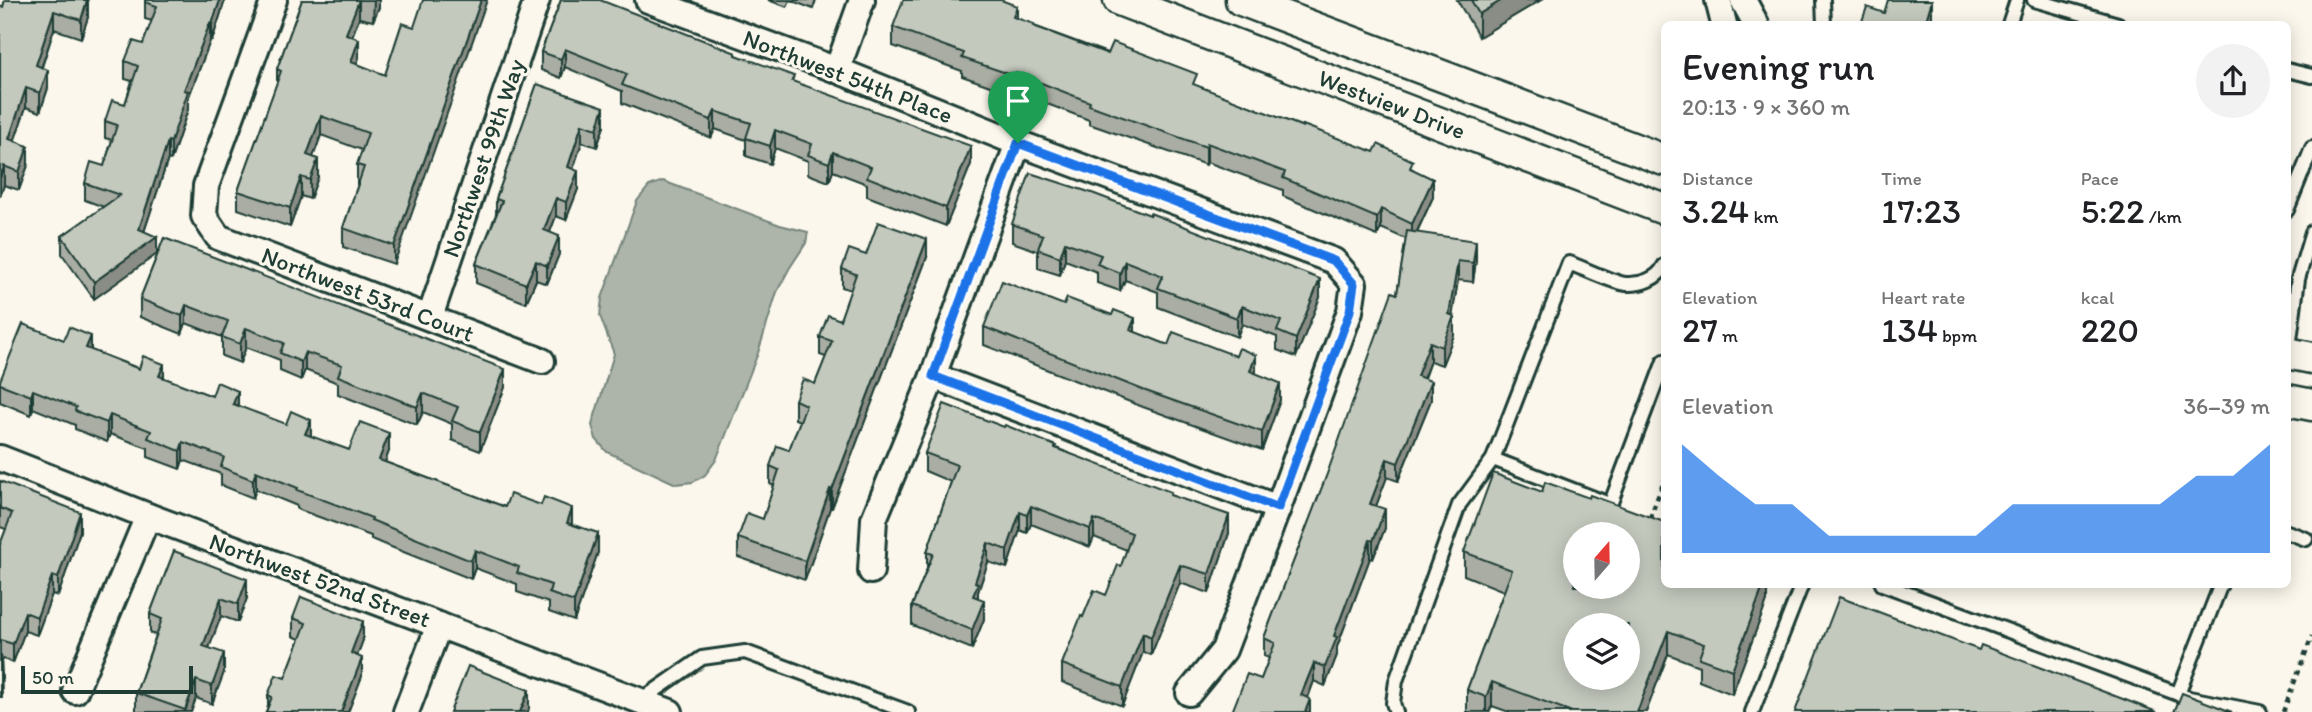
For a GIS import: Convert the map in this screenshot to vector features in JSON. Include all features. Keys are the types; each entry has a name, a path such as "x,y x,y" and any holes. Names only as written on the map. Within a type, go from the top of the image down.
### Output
{"street":[{"name":"Northwest 53rd Court","path":"274,0 206,186 204,216 218,237 542,361"},
{"name":"Northwest 99th Way","path":"430,317 537,0"},
{"name":"Northwest 54th Place","path":"648,0 1334,261 1354,284 1350,311 1278,508"},
{"path":"837,71 862,0"},
{"name":"Westview Drive","path":"1119,0 1661,208"},
{"name":"Westview Drive","path":"1241,0 1661,159"},
{"path":"1718,0 1723,21"},
{"path":"1743,0 1754,21"},
{"path":"871,571 874,519 933,376 1018,143"},
{"path":"2291,355 2312,358"},
{"path":"933,376 1278,508 1224,650 1189,693"},
{"path":"2291,401 2312,405"},
{"name":"Northwest 52nd Street","path":"0,458 670,712"},
{"path":"75,691 148,516"},
{"path":"405,712 439,625"}],"lane":[{"path":"1823,0 1824,21"},
{"path":"2010,21 2017,0"},
{"path":"2034,0 2094,21"},
{"path":"2291,71 2312,76"},
{"path":"2291,200 2312,148"},
{"path":"2291,332 2298,279 2312,232"},
{"path":"1396,712 1393,703 1396,681 1458,505 1493,459 1569,263 1626,284 1648,281 1661,273"},
{"path":"1610,505 1661,368"},
{"path":"1493,459 1650,519"},
{"path":"2291,533 2306,539"},
{"path":"1752,712 1800,588"},
{"path":"1893,588 2178,694 2208,703 2260,712"},
{"path":"2178,694 2219,588"},
{"path":"640,701 702,658 745,652 873,706 908,712"}],"path":[{"path":"1650,519 1661,488"},
{"path":"2283,712 2312,636"}],"shaded area":[{"path":"663,181 780,225 808,232 806,243 777,292 758,353 716,460 705,475 693,482 676,484 607,452 596,439 592,425 614,354 600,316 602,298 637,201 649,186"}],"building":[{"path":"5,0 87,0 81,20 54,11 36,65 48,70 40,93 26,88 9,139 28,146 19,172 4,166 0,178 0,6 3,7"},
{"path":"145,0 220,0 184,90 188,91 171,142 168,141 139,229 157,237 94,282 62,236 120,195 85,183 91,162 104,166 117,125 105,121 112,100 125,104 138,66 125,61 133,41 143,44 157,6"},
{"path":"302,0 359,0 346,34 359,39 351,62 385,75 402,23 414,27 423,0 481,0 394,246 343,228 364,167 357,165 368,133 321,116 307,155 318,159 310,180 301,177 290,208 238,191 281,71 277,69"},
{"path":"561,0 600,0 794,76 792,81 971,146 946,208 867,177 871,167 833,152 829,163 808,155 812,144 775,130 770,146 746,138 751,123 715,111 711,120 622,85 627,74 565,49 561,59 541,52"},
{"path":"903,0 1001,0 1017,6 1013,17 1034,24 1033,26 1108,54 1113,42 1197,74 1193,84 1374,152 1378,144 1413,161 1410,168 1433,179 1412,224 1381,209 1377,218 1283,178 1285,172 1207,143 1206,147 1089,105 1090,102 1016,73 1015,76 962,58 964,53 893,27"},
{"path":"1471,0 1502,0 1479,14"},
{"path":"1888,0 1932,0 1926,21 1862,21 1867,7 1884,13"},
{"path":"537,84 604,107 597,129 582,124 568,167 578,171 566,202 556,198 544,230 559,236 547,266 536,261 526,284 476,264 502,201 496,199"},
{"path":"1030,173 1150,213 1320,279 1296,339 1277,331 1281,321 1242,306 1237,318 1158,288 1163,276 1125,261 1120,273 1097,264 1101,255 1065,242 1060,257 1038,249 1043,235 1012,224"},
{"path":"878,222 927,239 832,490 830,489 805,561 738,538 747,513 763,519 779,470 770,466 777,446 789,450 806,405 795,400 803,379 815,384 832,341 820,337 828,315 840,320 856,274 842,269 849,249 866,255"},
{"path":"1407,231 1476,241 1473,263 1458,261 1449,314 1454,316 1442,347 1430,342 1417,376 1431,381 1398,463 1387,459 1370,504 1385,509 1373,541 1370,540 1325,667 1314,663 1301,695 1310,699 1305,712 1232,712 1247,674 1261,679 1275,643 1264,638 1327,474 1392,292 1397,294"},
{"path":"164,238 505,369 480,432 452,421 458,407 423,393 417,407 338,376 342,365 305,352 301,362 280,353 284,343 246,328 240,344 222,337 228,321 186,305 182,316 140,299"},
{"path":"1002,281 1064,305 1067,298 1112,315 1114,310 1135,318 1130,330 1168,345 1173,332 1236,356 1239,348 1256,355 1250,371 1280,383 1262,432 1143,390 984,327"},
{"path":"23,324 64,340 69,327 91,336 86,348 139,369 143,356 164,364 159,376 212,396 217,382 238,391 233,404 286,424 291,411 311,420 305,434 349,450 360,422 389,433 379,460 505,507 510,494 541,505 544,497 572,508 567,523 598,533 574,602 549,593 551,585 517,573 519,567 475,550 471,561 256,471 253,480 221,467 224,457 183,442 180,451 148,438 151,431 110,415 107,423 33,390 31,396 0,384"},
{"path":"944,404 1004,427 1005,425 1056,446 1055,448 1171,492 1170,495 1229,515 1209,574 1180,565 1151,637 1143,633 1122,687 1062,664 1094,590 1106,595 1118,565 1121,566 1132,533 1094,519 1090,529 1031,506 1027,515 1020,512 1007,550 988,543 973,596 984,600 972,630 912,606 933,554 927,552 957,465 925,453"},
{"path":"1493,473 1542,492 1545,482 1661,521 1661,588 1763,588 1732,670 1699,658 1704,644 1668,631 1637,712 1572,712 1492,682 1486,697 1467,690 1512,570 1464,552"},
{"path":"0,481 80,512 58,578 52,576 37,617 25,612 13,644 0,640 0,545 12,513 0,508"},
{"path":"174,551 247,579 238,604 221,598 203,646 224,653 212,686 196,680 185,710 136,693 162,619 150,614"},
{"path":"301,597 363,621 351,653 362,658 341,712 266,712 272,697 268,695 276,675 285,678 306,623 293,618"},
{"path":"1839,597 1979,650 1981,645 2157,712 1795,712"},
{"path":"1,655 2,678 0,678"},
{"path":"468,666 529,690 520,712 450,712"},
{"path":"2182,693 2232,712 2174,712"}],"route":[{"path":"1018,143 1334,261 1354,284 1350,311 1278,508 933,376 1018,143"}]}
